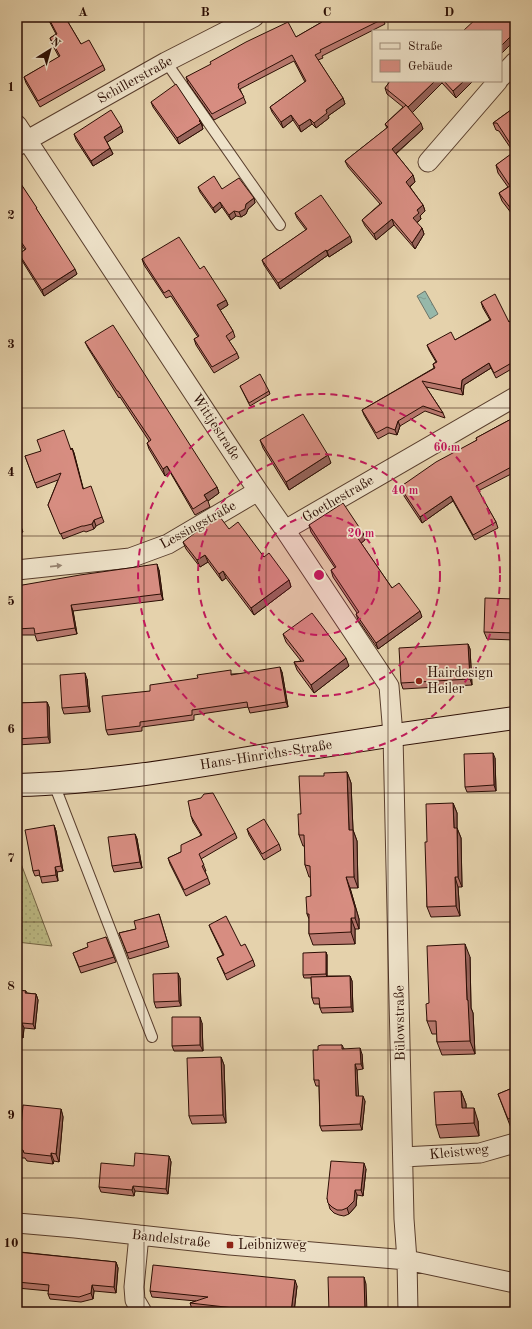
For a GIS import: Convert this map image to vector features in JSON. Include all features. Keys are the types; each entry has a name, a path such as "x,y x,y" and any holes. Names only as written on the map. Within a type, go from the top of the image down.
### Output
{"main road":[{"name":"Hans-Hinrichs-Straße","path":"17,785 54,784 169,771 393,735 515,718"}],"street":[{"name":"Schillerstraße","path":"20,137 254,17"},
{"path":"502,76 515,62"},
{"path":"428,162 497,82"},
{"name":"Wittjestraße","path":"20,137 389,686 393,735"},
{"name":"Goethestraße","path":"285,530 515,397"},
{"name":"Lessingstraße","path":"17,570 130,558 168,544 258,491"},
{"name":"Bülowstraße","path":"393,735 404,1219 407,1260 408,1312"},
{"name":"Kleistweg","path":"403,1157 480,1153 515,1143"},
{"name":"Bandelstraße","path":"17,1223 230,1245 407,1260 515,1283"},
{"path":"140,1235 134,1287 135,1300 142,1312"}],"lane":[{"path":"166,62 280,225"},
{"path":"54,784 152,1037"}],"shaded area":[{"path":"17,853 52,946 17,942"}],"water":[{"path":"425,291 438,314 430,319 417,296"}],"building":[{"path":"48,17 65,17 81,44 89,40 103,65 38,101 24,77 60,56 50,38 57,34"},
{"path":"320,17 382,17 383,19 320,50 321,52 315,55 343,98 326,110 327,113 314,123 310,119 299,126 291,115 281,122 270,107 306,81 292,55 238,84 238,87 244,97 212,114 186,77 211,64 210,62 246,42 288,22 296,37 322,22"},
{"path":"478,17 515,17 515,32 502,45 502,30 464,30"},
{"path":"389,82 434,82 408,107 385,88"},
{"path":"445,82 463,82 453,91"},
{"path":"176,84 201,123 177,138 151,102"},
{"path":"406,105 421,123 392,149 413,175 406,182 423,205 417,210 419,213 413,218 422,228 412,243 392,219 374,234 362,220 382,203 345,161 388,127 385,124"},
{"path":"515,107 515,151 497,123 493,123"},
{"path":"111,110 121,126 104,137 110,148 91,161 74,134"},
{"path":"515,151 515,214 499,193 510,186 496,165"},
{"path":"214,176 222,189 239,178 254,198 246,204 245,209 239,212 234,211 229,215 220,202 213,208 198,187"},
{"path":"17,178 75,269 42,290 19,254 26,249 17,236"},
{"path":"321,195 350,236 327,251 326,250 278,283 262,260 307,229 295,213"},
{"path":"179,237 200,269 204,266 226,300 217,305 233,331 226,336 237,353 212,367 194,339 199,336 169,290 164,293 142,259"},
{"path":"495,294 509,322 515,319 515,361 494,373 489,363 462,380 461,389 422,381 443,413 423,406 398,421 395,430 387,427 376,433 362,410 435,368 433,364 437,362 427,345 451,332 455,340 491,320 481,302"},
{"path":"113,325 217,487 204,495 207,500 193,509 167,466 163,469 147,443 151,440 85,342"},
{"path":"260,374 269,391 249,403 240,386"},
{"path":"303,414 328,455 286,482 260,440"},
{"path":"515,417 515,465 476,486 496,522 473,535 451,496 420,517 400,487 436,462"},
{"path":"64,430 71,450 72,448 83,489 91,486 102,517 94,520 92,524 60,534 48,505 61,473 35,483 25,456 41,451 37,440"},
{"path":"343,503 363,533 357,537 392,588 399,583 420,611 376,643 356,614 359,612 331,570 336,567 309,525"},
{"path":"17,516 21,526 17,528"},
{"path":"220,517 229,529 238,522 264,557 269,553 289,580 251,608 223,571 219,574 205,555 197,560 183,542 200,529"},
{"path":"157,564 161,594 71,605 75,628 35,634 34,628 17,629 17,586"},
{"path":"485,598 515,599 514,633 484,632"},
{"path":"312,613 346,658 311,685 294,662 304,661 283,634"},
{"path":"468,644 470,679 401,683 399,648"},
{"path":"280,667 286,702 248,708 247,702 192,710 192,715 140,722 140,726 106,730 102,696 150,691 150,685 198,678 197,675 231,670 231,675"},
{"path":"85,673 88,706 62,708 60,675"},
{"path":"47,702 48,737 17,739 17,703"},
{"path":"493,753 494,785 465,787 464,754"},
{"path":"347,772 349,830 353,830 354,877 346,877 355,908 355,918 351,918 351,932 309,934 309,914 307,914 306,897 311,896 310,866 305,865 304,835 299,835 298,814 301,814 299,776 324,776 324,773"},
{"path":"213,793 235,833 199,854 204,865 202,866 208,878 184,890 168,858 181,852 181,845 202,835 191,816 188,801 201,798 204,794"},
{"path":"453,803 454,828 457,828 458,877 455,877 456,906 427,907 425,842 427,842 426,804"},
{"path":"264,819 279,844 262,854 247,829"},
{"path":"54,825 61,866 55,867 56,875 40,877 39,870 33,871 25,830"},
{"path":"135,834 140,862 112,866 108,837"},
{"path":"159,914 167,941 127,953 119,933 136,929 134,921"},
{"path":"226,916 241,946 245,944 253,960 225,974 217,958 224,955 209,925"},
{"path":"106,937 114,957 79,967 73,953 88,947 87,943"},
{"path":"465,944 470,1041 437,1042 436,1021 427,1021 426,1004 429,1003 427,946"},
{"path":"326,952 326,974 303,975 303,953"},
{"path":"178,973 179,1001 154,1002 153,974"},
{"path":"350,976 351,1007 320,1008 319,998 312,998 311,977"},
{"path":"17,990 26,991 25,993 36,994 33,1024 22,1023 21,1032 17,1032"},
{"path":"172,1017 200,1017 200,1045 172,1046"},
{"path":"342,1045 342,1049 360,1048 361,1064 355,1064 356,1096 363,1096 360,1124 320,1126 319,1080 314,1080 313,1050 318,1050 318,1046"},
{"path":"221,1057 223,1115 189,1116 187,1058"},
{"path":"515,1087 515,1116 508,1119 498,1094"},
{"path":"461,1091 462,1108 474,1108 474,1123 436,1125 434,1092"},
{"path":"23,1105 61,1109 56,1154 51,1153 51,1156 24,1153 23,1150 19,1150"},
{"path":"135,1153 169,1156 166,1189 133,1186 132,1190 99,1187 101,1163 134,1166"},
{"path":"331,1161 364,1163 361,1190 355,1190 354,1201 347,1208 342,1210 337,1210 328,1203 327,1198"},
{"path":"17,1252 116,1262 114,1287 92,1285 91,1293 79,1297 48,1294 49,1285 17,1282"},
{"path":"153,1265 295,1280 291,1312 276,1310 276,1312 260,1312 190,1303 208,1297 150,1291"},
{"path":"328,1277 364,1277 365,1312 329,1312"}],"place":[{"name":"Hairdesign Heiler","path":"419,681"},
{"name":"Leibnizweg","path":"230,1245"}]}
